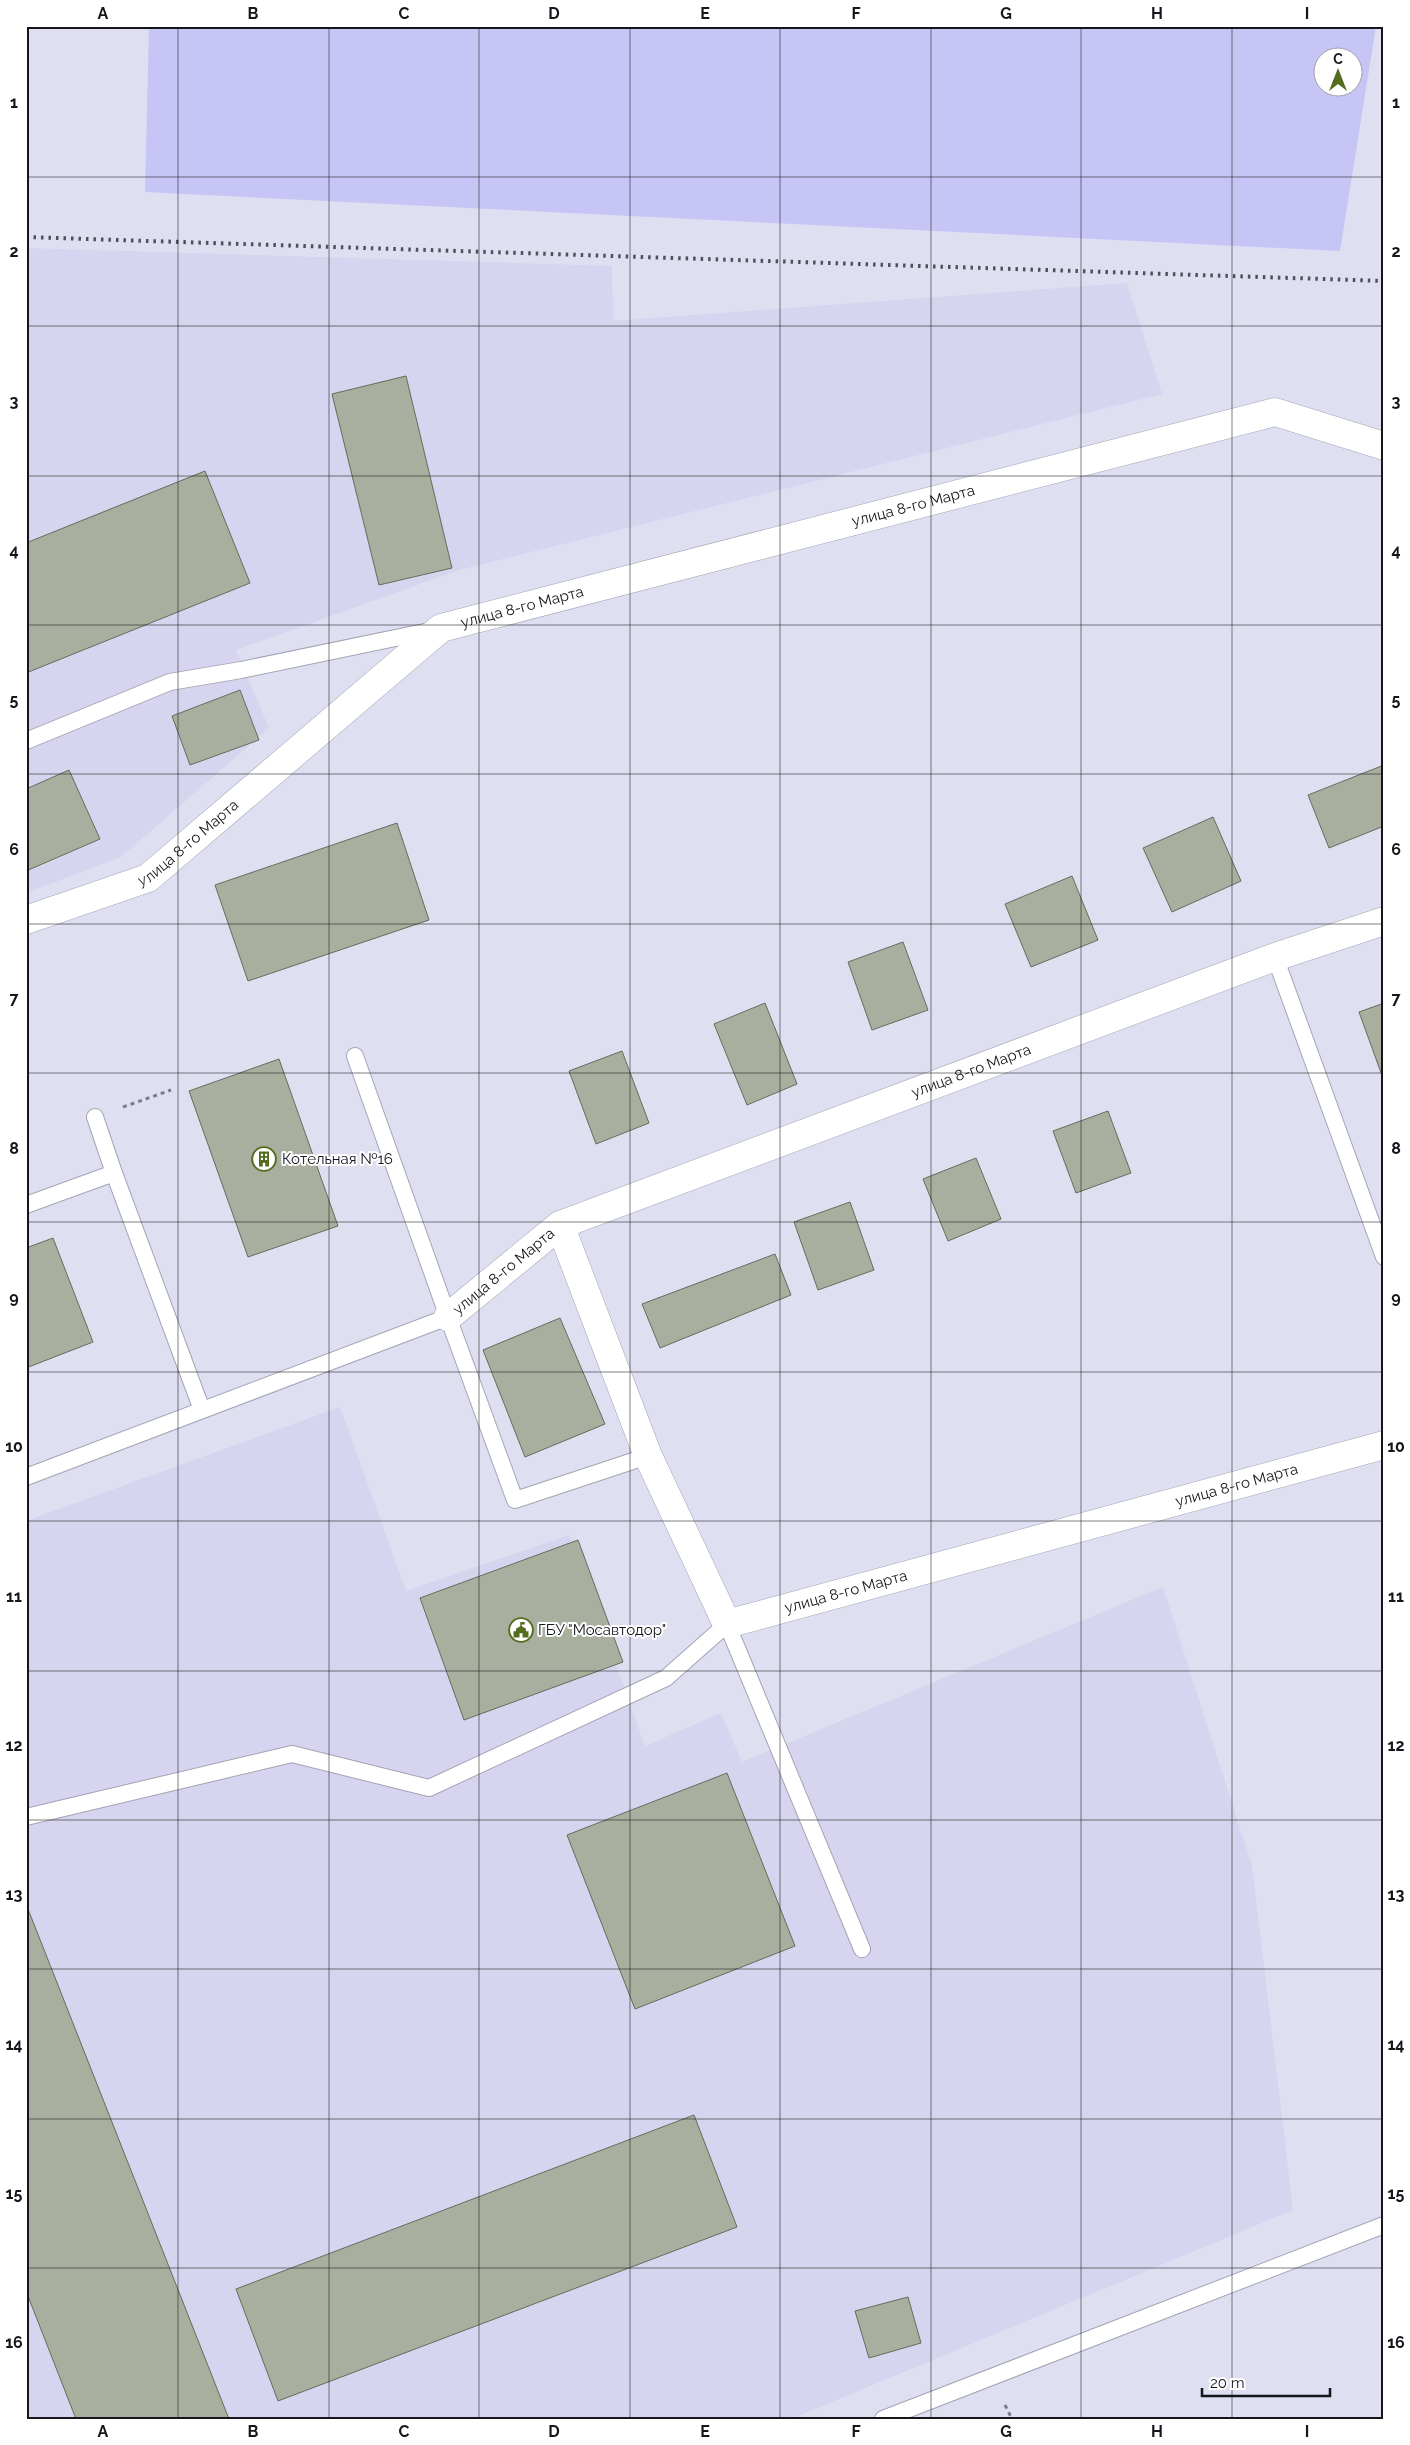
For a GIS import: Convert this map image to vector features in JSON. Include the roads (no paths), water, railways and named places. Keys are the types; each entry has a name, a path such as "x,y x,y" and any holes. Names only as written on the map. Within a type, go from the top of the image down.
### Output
{"street":[{"name":"улица 8-го Марта","path":"26,920 148,878 441,628 1275,412 1384,446"},
{"name":"улица 8-го Марта","path":"448,1317 560,1225 1275,958 1384,921"},
{"name":"улица 8-го Марта","path":"560,1225 648,1456 727,1624 1384,1446"}],"lane":[{"name":"улица 8-го Марта","path":"26,741 170,682 241,670 441,628"},
{"path":"1275,958 1384,1258"},
{"path":"355,1056 515,1500 648,1456"},
{"path":"95,1117 202,1410"},
{"path":"26,1205 114,1172"},
{"path":"26,1477 448,1317"},
{"path":"26,1817 292,1754 429,1788 666,1678 727,1624 862,1949"},
{"path":"883,2419 1384,2226"}],"railway":[{"path":"26,237 1384,281"}],"place":[{"name":"Котельная №16","path":"264,1159"},
{"name":"ГБУ \"Мосавтодор\"","path":"521,1630"}]}
